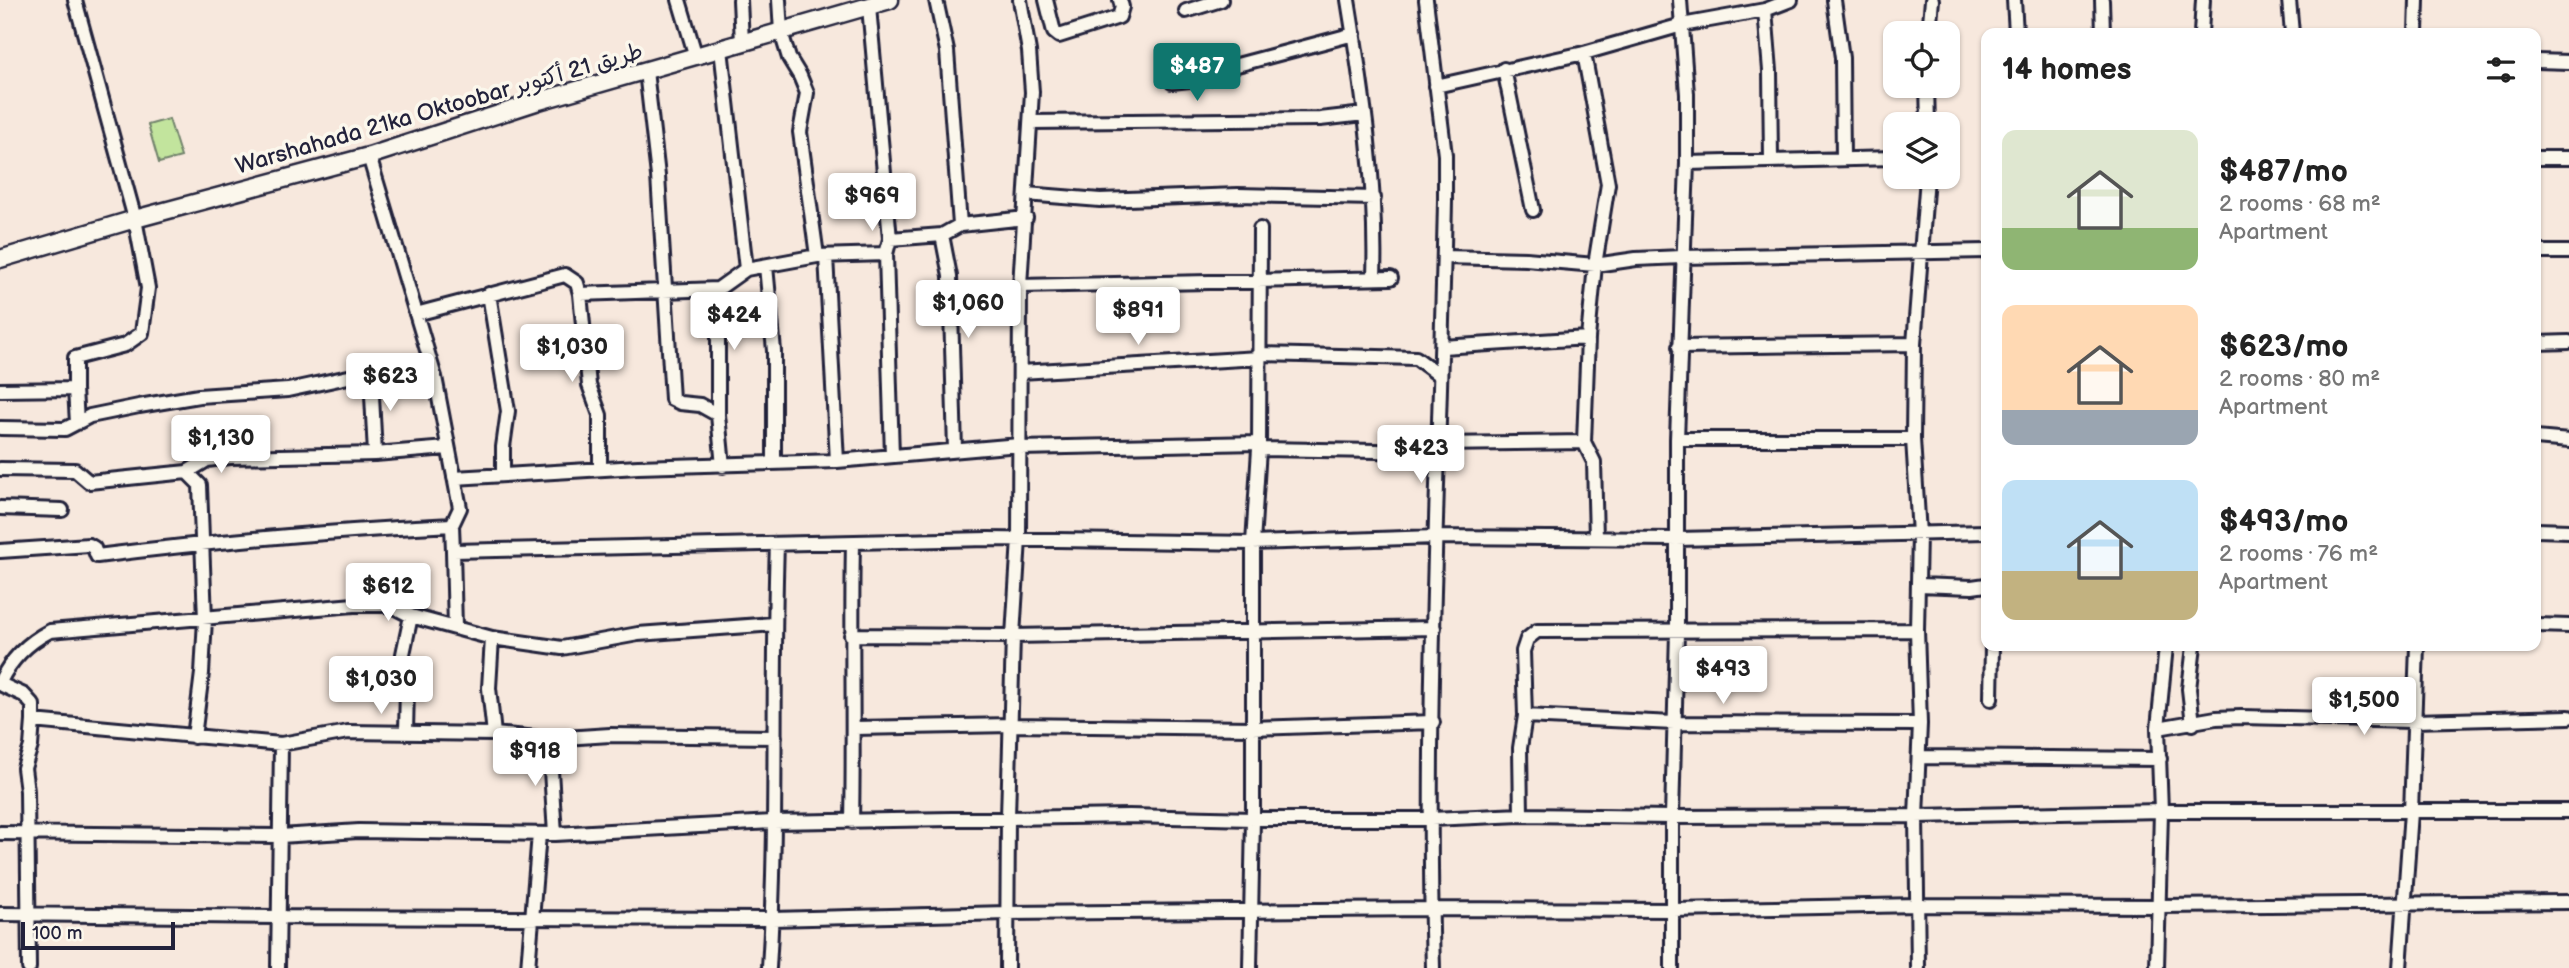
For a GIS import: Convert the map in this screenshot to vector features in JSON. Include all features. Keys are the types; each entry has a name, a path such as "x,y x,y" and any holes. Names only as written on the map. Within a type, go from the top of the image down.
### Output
{"main road":[{"name":"Warshahada 21ka Oktoobar طريق 21 أكتوبر","path":"0,259 135,219 369,156 539,101 781,32 859,6 890,0"}],"street":[{"path":"75,0 135,219 148,288 142,333 125,345 75,358 77,423"},
{"path":"680,0 696,57"},
{"path":"740,0 742,43"},
{"path":"779,0 781,32 789,58 807,93 800,132 822,256 837,461"},
{"path":"936,0 947,51 960,225"},
{"path":"1007,968 1013,636 1019,539 1020,286 1031,122 1029,51 1020,0"},
{"path":"1046,0 1054,32 1059,36 1119,17 1122,7 1120,0"},
{"path":"1185,11 1221,0"},
{"path":"1348,0 1374,198 1374,278"},
{"path":"1426,0 1445,155 1431,820 1433,968"},
{"path":"1672,968 1677,439 1687,163 1687,94 1680,0"},
{"path":"1436,86 1584,53 1682,25 1766,10 1788,0"},
{"path":"1834,0 1842,58 1843,159"},
{"path":"1930,21 1932,0"},
{"path":"2014,0 2016,28"},
{"path":"2102,0 2103,28"},
{"path":"2201,28 2203,0"},
{"path":"2289,0 2292,28"},
{"path":"2416,28 2417,0"},
{"path":"859,6 890,239 886,254 892,456"},
{"path":"1766,10 1771,160"},
{"path":"1172,82 1208,78 1222,69 1354,34"},
{"path":"721,49 746,269"},
{"path":"1584,53 1608,184 1595,265 1588,338 1584,442 1594,461 1596,538"},
{"path":"2541,61 2569,62"},
{"path":"1504,69 1534,210"},
{"path":"646,71 659,176 672,399 680,403 700,405 718,415"},
{"path":"1031,122 1320,119 1364,114"},
{"path":"369,156 435,377 460,508 452,525 455,627"},
{"path":"1687,163 1883,158"},
{"path":"2541,158 2569,158"},
{"path":"1918,968 1916,816 1920,757 1917,630 1919,534 1913,439 1914,344 1926,189"},
{"path":"1026,194 1100,200 1238,195 1374,198"},
{"path":"890,239 942,235 960,225 1026,218"},
{"path":"1250,968 1253,543 1259,446 1260,229"},
{"path":"942,235 950,276 955,450"},
{"path":"1444,257 1526,259 1595,265 1636,259 1682,257 1981,251"},
{"path":"2541,252 2569,252"},
{"path":"580,294 718,289 746,269 822,256 886,254"},
{"path":"766,266 774,351 774,463"},
{"path":"416,314 565,275 576,284 580,294 589,385 600,415 600,469"},
{"path":"1020,286 1391,278"},
{"path":"718,289 718,415 723,466"},
{"path":"489,294 508,411 503,447 503,475"},
{"path":"1442,346 1588,338"},
{"path":"2541,343 2569,342"},
{"path":"1679,347 1914,344"},
{"path":"1020,372 1258,356 1416,358 1439,375"},
{"path":"0,428 65,429 90,416 199,396 288,390 354,376 435,377"},
{"path":"371,376 374,454"},
{"path":"0,390 75,389"},
{"path":"2541,438 2569,441"},
{"path":"1677,439 1913,439"},
{"path":"454,478 600,469 837,461 1019,447 1259,446 1377,451 1584,442"},
{"path":"0,469 75,470 89,482 187,472 207,460 230,457 374,454 447,448"},
{"path":"187,472 200,485 203,514 200,543 205,619 194,737"},
{"path":"0,509 62,510"},
{"path":"0,551 89,545 94,548 97,556 330,531 452,525"},
{"path":"2541,530 2569,531"},
{"path":"453,551 1019,539 1253,543 1436,537 1677,539 1981,531"},
{"path":"852,822 853,542"},
{"path":"769,968 778,544"},
{"path":"1919,585 1981,586"},
{"path":"29,968 24,768 31,746 33,705 24,695 0,683 9,664 20,652 32,640 50,631 379,604 390,605 411,616 492,638 562,648 638,634 775,624"},
{"path":"406,732 407,688 403,654 411,616"},
{"path":"2541,625 2569,626"},
{"path":"851,635 1013,636 1434,628"},
{"path":"1521,815 1520,748 1525,716 1523,651 1527,639 1537,631 1917,630"},
{"path":"492,638 489,688 494,734"},
{"path":"1992,651 1992,699"},
{"path":"2157,968 2161,811 2158,728 2165,651"},
{"path":"2193,651 2189,689 2193,724"},
{"path":"2400,968 2417,651"},
{"path":"1525,716 1674,723 1920,724"},
{"path":"2158,728 2216,718 2241,717 2413,721 2569,717"},
{"path":"33,721 281,744 348,732 494,734 549,739 610,735 775,737"},
{"path":"854,728 1012,725 1252,728 1433,722"},
{"path":"549,739 555,834"},
{"path":"278,968 281,744"},
{"path":"1920,757 2160,759"},
{"path":"0,833 280,836 359,831 555,834 773,822 1008,817 1431,820 1521,815 1672,817 2161,811 2569,811"},
{"path":"528,968 539,834"},
{"path":"0,914 772,919 1007,913 2569,902"}],"green space":[{"path":"169,119 181,157 159,163 148,125"}]}
